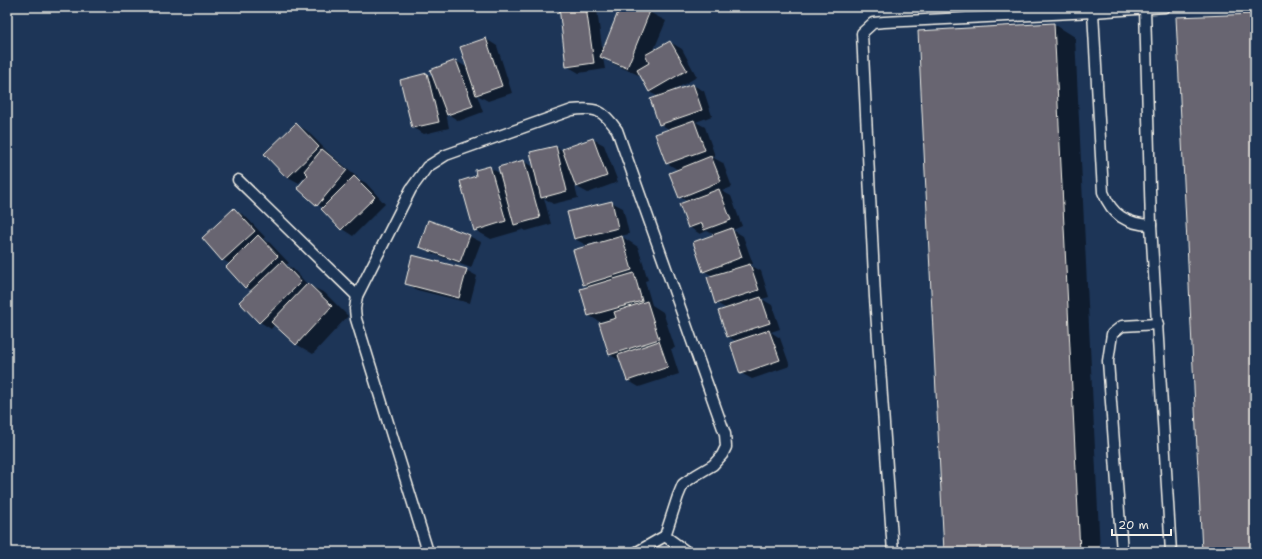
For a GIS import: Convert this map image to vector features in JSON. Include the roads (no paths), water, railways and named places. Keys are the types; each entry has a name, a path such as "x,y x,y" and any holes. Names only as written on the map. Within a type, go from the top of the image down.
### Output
{"lane":[{"path":"893,552 875,297 862,33 873,24 884,22 1165,7"},
{"path":"1145,8 1151,225 1171,552"},
{"path":"1093,12 1103,192 1108,205 1121,218 1151,225"},
{"path":"428,552 356,319 355,310 357,296 411,189 427,167 446,155 572,110 588,108 600,112 609,119 617,130 725,434 726,448 714,465 696,474 683,484 665,536 638,552"},
{"path":"238,180 357,296"},
{"path":"1122,552 1108,361 1112,334 1122,326 1158,324"},
{"path":"665,536 687,552"}]}
